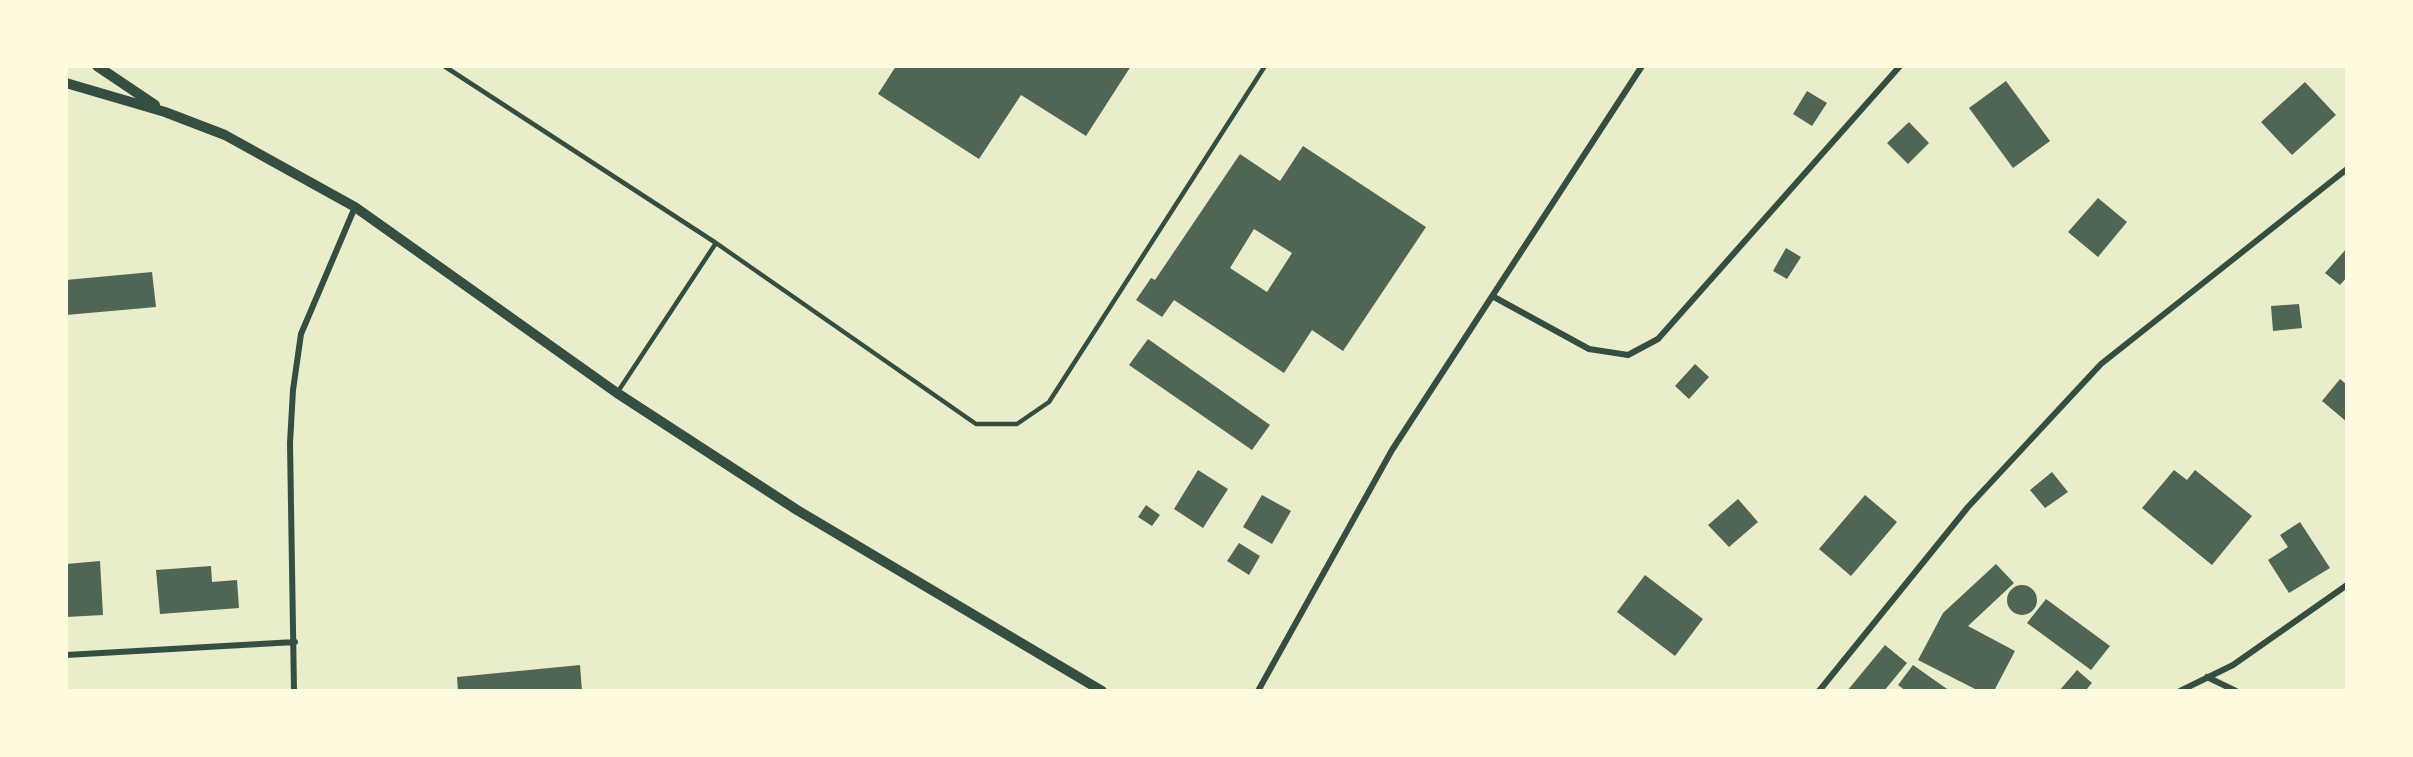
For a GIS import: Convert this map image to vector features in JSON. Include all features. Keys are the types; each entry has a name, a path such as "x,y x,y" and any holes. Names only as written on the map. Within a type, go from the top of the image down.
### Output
{"street":[{"path":"97,66 165,112"},
{"path":"1258,691 1392,450 1494,297 1642,66"},
{"path":"1494,297 1589,349 1628,355 1658,339 1900,66"},
{"path":"66,83 165,112 225,135 355,207 617,393 797,510 1102,691"},
{"path":"1819,691 1968,507 2101,364 2347,169"},
{"path":"294,691 290,443 301,334 355,207"},
{"path":"2180,691 2233,665 2347,585"},
{"path":"66,655 295,642"},
{"path":"2207,677 2236,691"}],"lane":[{"path":"444,66 716,243 976,424 1017,424 1050,402 1265,66"},
{"path":"617,393 716,243"}],"building":[{"path":"896,66 1131,66 1086,136 1021,95 979,159 878,94"},
{"path":"2006,81 2050,141 2013,168 1969,108"},
{"path":"2305,82 2336,115 2292,155 2261,122"},
{"path":"1807,91 1827,103 1812,126 1793,114"},
{"path":"1909,122 1929,143 1908,164 1887,143"},
{"path":"1303,146 1426,227 1343,351 1312,330 1284,373 1174,300 1162,317 1136,300 1151,278 1155,280 1240,154 1280,181","holes":["1254,229 1292,253 1267,292 1230,268"]},
{"path":"2098,198 2127,222 2098,257 2068,232"},
{"path":"1786,248 1801,257 1787,279 1773,271"},
{"path":"2347,248 2347,277 2340,285 2325,273"},
{"path":"152,272 156,307 66,315 66,280"},
{"path":"2299,304 2302,328 2273,331 2271,306"},
{"path":"1148,339 1270,425 1252,450 1129,365"},
{"path":"1695,364 1709,377 1689,399 1675,386"},
{"path":"2340,379 2347,385 2347,422 2322,401"},
{"path":"1198,470 1228,489 1203,528 1174,509"},
{"path":"2174,470 2187,480 2195,470 2252,516 2212,565 2142,508"},
{"path":"2052,472 2068,492 2045,508 2030,490"},
{"path":"1262,495 1291,511 1272,544 1243,527"},
{"path":"1865,495 1897,522 1851,576 1819,549"},
{"path":"1738,499 1758,522 1729,547 1708,525"},
{"path":"1146,505 1160,515 1152,526 1138,517"},
{"path":"2300,522 2330,568 2289,593 2268,560 2288,547 2280,535"},
{"path":"1239,543 1260,556 1249,575 1227,561"},
{"path":"100,561 103,615 66,617 66,564"},
{"path":"1996,564 2014,583 1968,626 2015,651 1994,691 1979,691 1918,660 1943,613"},
{"path":"211,566 212,582 237,580 239,608 160,614 156,570"},
{"path":"1645,575 1703,619 1675,656 1617,612"},
{"path":"2022,585 2033,589 2037,600 2033,611 2022,615 2011,611 2007,600 2011,589"},
{"path":"2046,599 2110,646 2091,670 2027,623"},
{"path":"1885,645 1907,663 1884,691 1847,691"},
{"path":"580,665 582,691 458,691 457,677"},
{"path":"1913,665 1950,691 1906,691 1898,685"},
{"path":"2077,670 2092,683 2085,691 2059,691"}]}
